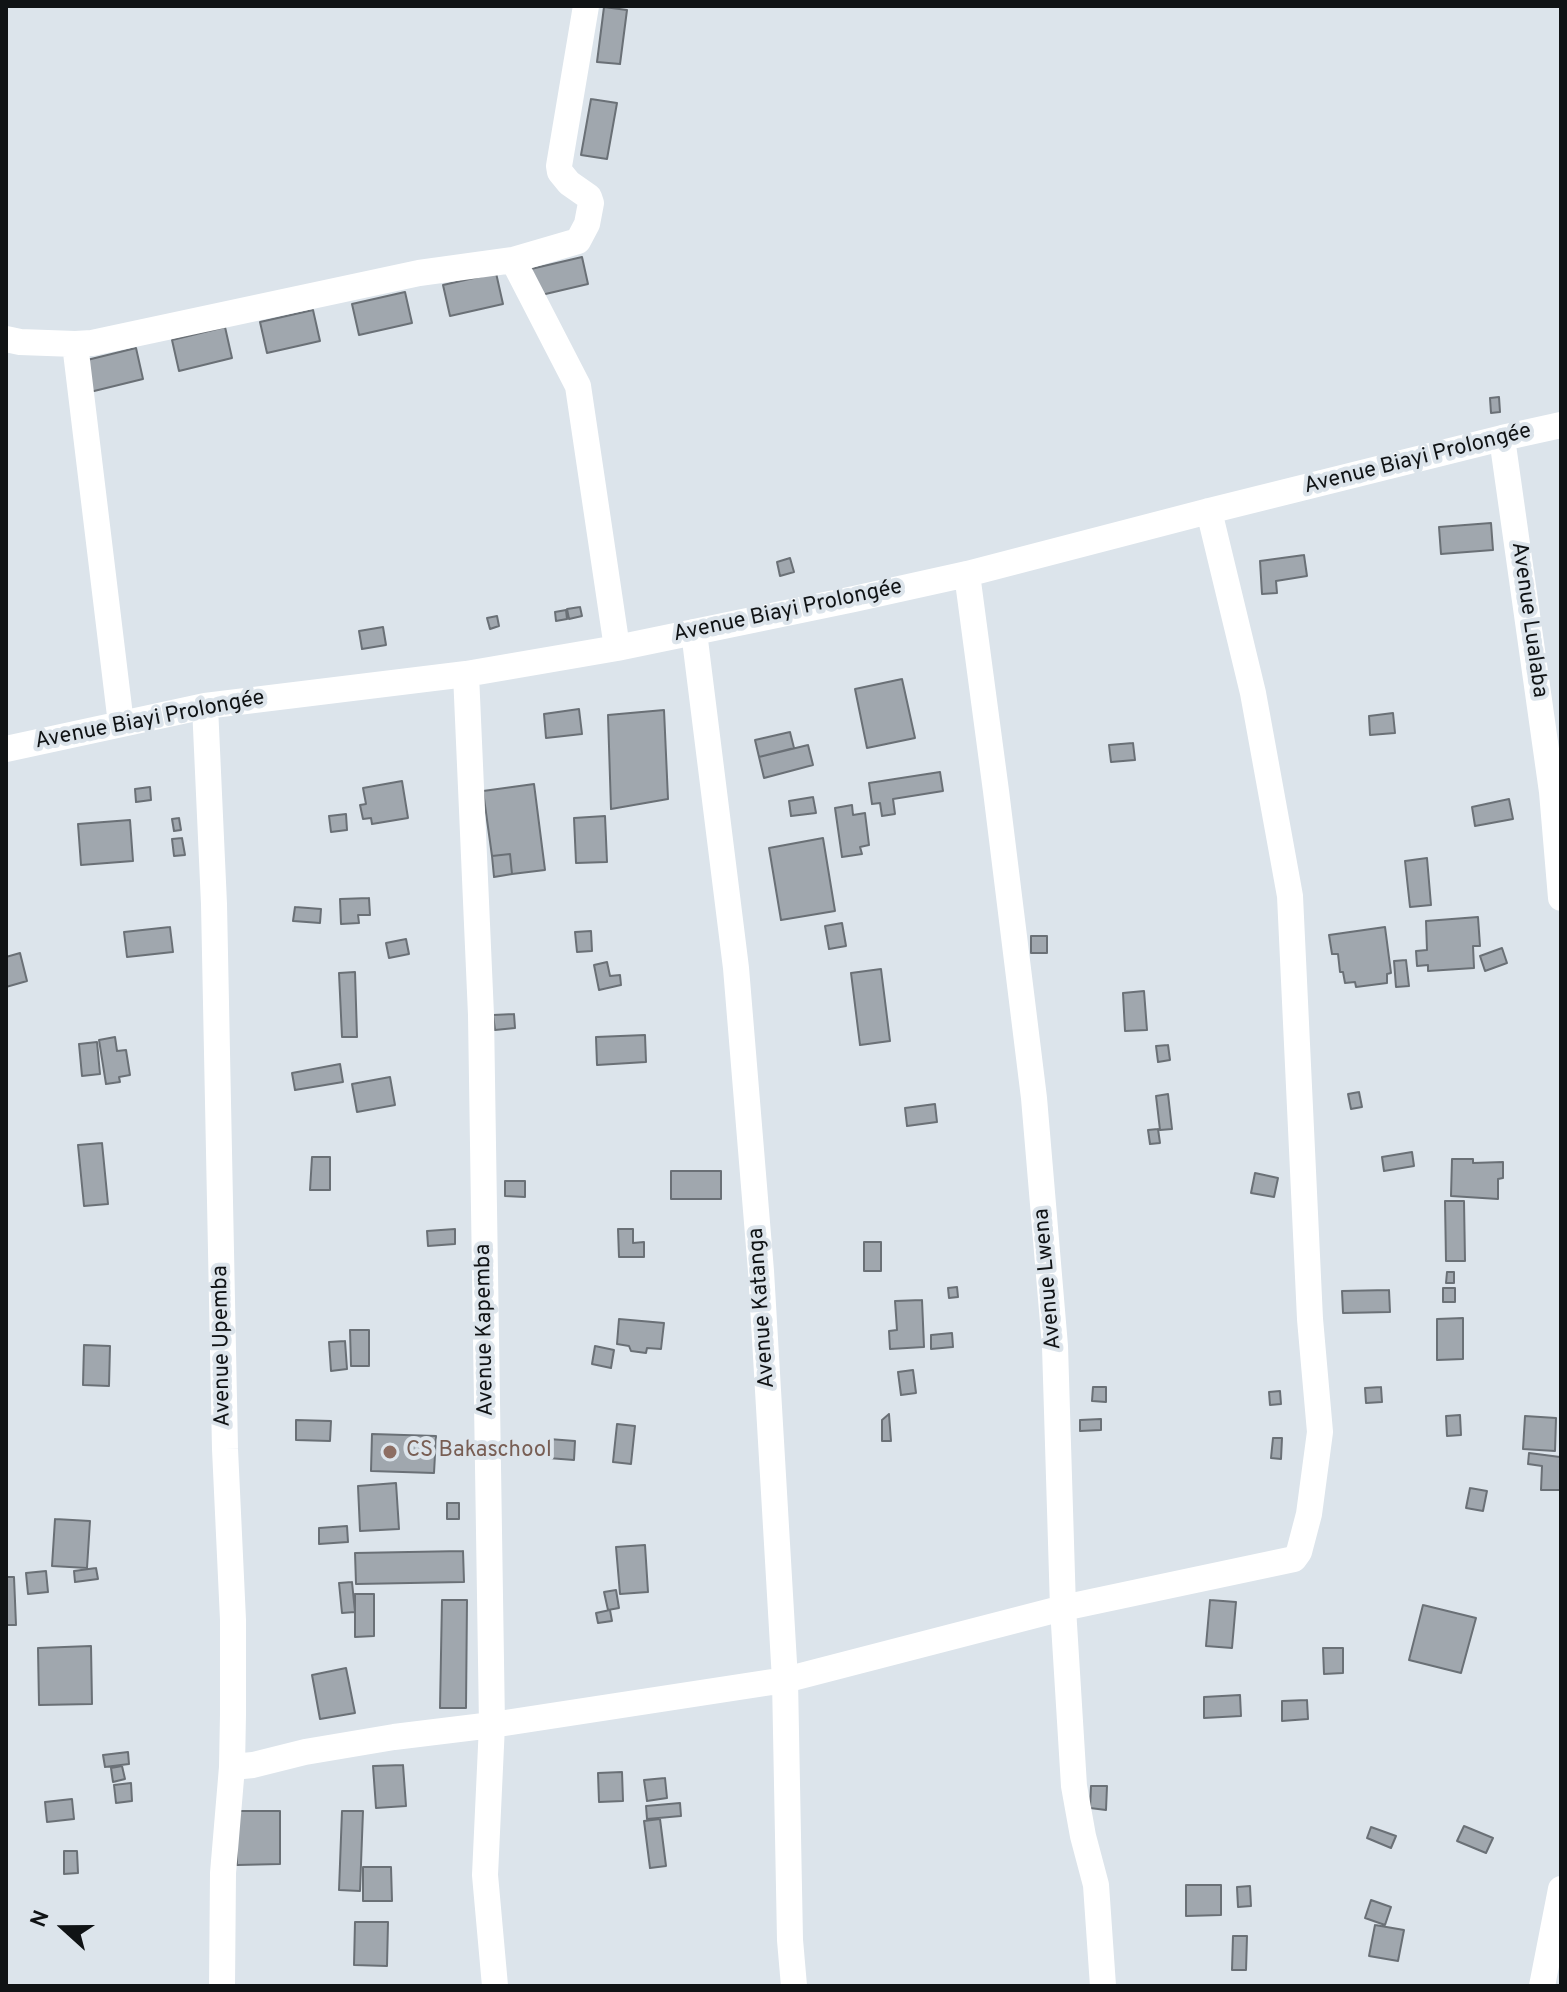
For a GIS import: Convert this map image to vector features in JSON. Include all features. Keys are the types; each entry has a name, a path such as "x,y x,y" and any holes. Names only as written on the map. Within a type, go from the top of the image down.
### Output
{"street":[{"path":"6,339 92,343 419,273 513,260 578,241 587,224 591,203 589,197 569,183 559,166 586,6"},
{"path":"513,260 578,386 617,648"},
{"path":"75,344 121,724"},
{"name":"Avenue Biayi Prolongée","path":"6,749 205,706 466,674 694,632 967,574 1561,425"},
{"name":"Avenue Lualaba","path":"1502,438 1556,791 1561,898"},
{"path":"232,1767 394,1737 785,1680 1063,1608 1294,1559 1307,1528 1320,1432 1310,1319 1290,896 1253,693 1209,511"},
{"name":"Avenue Lwena","path":"967,574 1034,1098 1055,1346 1063,1608 1074,1786 1096,1885 1103,1986"},
{"name":"Avenue Katanga","path":"694,632 737,983 761,1271 785,1680 790,1940 794,1986"},
{"name":"Avenue Kapemba","path":"466,674 481,1031 492,1725 485,1875 495,1986"},
{"name":"Avenue Upemba","path":"205,706 214,904 225,1449 233,1620 232,1767 223,1873 222,1986"},
{"path":"1542,1986 1561,1889"}],"building":[{"path":"604,7 627,10 620,64 597,62"},
{"path":"591,99 617,103 607,159 581,155"},
{"path":"582,257 588,284 537,296 531,269"},
{"path":"496,273 503,304 450,316 443,285"},
{"path":"405,292 412,323 359,335 352,304"},
{"path":"313,310 320,341 267,353 260,322"},
{"path":"225,327 232,358 179,371 172,340"},
{"path":"136,348 143,379 90,392 83,361"},
{"path":"1499,397 1500,412 1491,413 1490,398"},
{"path":"1491,523 1493,550 1441,554 1439,527"},
{"path":"1304,555 1307,576 1276,581 1277,593 1262,594 1260,561"},
{"path":"790,558 794,572 780,576 777,562"},
{"path":"580,607 582,616 569,619 567,609"},
{"path":"566,610 567,619 556,621 555,612"},
{"path":"497,616 499,626 490,629 487,618"},
{"path":"383,627 386,645 362,649 359,631"},
{"path":"902,679 915,738 867,748 855,689"},
{"path":"579,709 582,734 546,738 544,714"},
{"path":"664,710 668,799 611,809 608,715"},
{"path":"1393,713 1395,733 1370,735 1369,716"},
{"path":"790,732 794,748 759,757 755,740"},
{"path":"1133,743 1135,760 1111,762 1109,745"},
{"path":"808,745 813,765 764,778 759,757"},
{"path":"940,772 943,791 893,799 895,814 882,816 880,803 872,804 869,783"},
{"path":"402,781 408,818 372,824 371,818 363,819 360,805 366,804 363,788"},
{"path":"534,784 545,870 512,874 510,854 492,856 483,791"},
{"path":"150,787 151,800 136,802 135,789"},
{"path":"813,797 816,813 791,816 789,801"},
{"path":"1509,799 1513,819 1475,826 1472,807"},
{"path":"852,805 853,815 865,813 869,845 860,847 862,854 842,857 835,808"},
{"path":"346,814 347,830 331,832 329,816"},
{"path":"605,816 607,862 576,863 574,818"},
{"path":"179,818 181,830 174,831 172,819"},
{"path":"130,820 133,861 81,865 78,824"},
{"path":"182,838 185,855 174,856 172,839"},
{"path":"823,838 835,911 781,920 769,848"},
{"path":"510,854 512,874 494,877 492,856"},
{"path":"1427,858 1431,905 1410,907 1405,861"},
{"path":"369,898 370,915 358,915 359,923 341,924 340,899"},
{"path":"295,907 321,909 320,923 293,921"},
{"path":"1478,917 1480,946 1473,946 1474,968 1428,971 1428,965 1417,966 1416,951 1427,950 1426,921"},
{"path":"842,923 846,946 829,949 825,926"},
{"path":"170,927 173,952 127,957 124,932"},
{"path":"1385,927 1391,973 1387,974 1387,983 1356,987 1355,982 1345,983 1338,954 1332,954 1329,935"},
{"path":"591,931 592,951 577,952 575,932"},
{"path":"1031,936 1047,936 1047,953 1031,953"},
{"path":"406,939 409,954 389,958 386,943"},
{"path":"1502,948 1507,963 1485,971 1480,956"},
{"path":"20,953 27,981 6,987 6,957"},
{"path":"1406,960 1409,986 1396,987 1394,961"},
{"path":"607,962 610,976 620,975 621,985 599,990 594,965"},
{"path":"881,969 890,1041 860,1045 851,973"},
{"path":"355,972 357,1037 342,1037 339,973"},
{"path":"1144,991 1147,1030 1125,1031 1123,993"},
{"path":"514,1014 515,1028 495,1030 493,1015"},
{"path":"645,1035 646,1062 597,1065 596,1037"},
{"path":"115,1037 117,1051 126,1050 130,1075 119,1077 120,1082 106,1084 99,1040"},
{"path":"97,1042 100,1074 82,1076 79,1044"},
{"path":"1168,1045 1170,1060 1158,1062 1156,1046"},
{"path":"340,1064 343,1082 295,1090 292,1073"},
{"path":"390,1077 395,1105 357,1112 352,1084"},
{"path":"1359,1092 1362,1107 1351,1109 1348,1094"},
{"path":"1168,1094 1172,1129 1160,1130 1156,1096"},
{"path":"935,1104 937,1122 907,1126 905,1108"},
{"path":"1158,1129 1160,1143 1150,1144 1148,1130"},
{"path":"102,1143 108,1204 84,1206 78,1145"},
{"path":"1412,1152 1414,1166 1384,1171 1382,1157"},
{"path":"312,1157 330,1157 330,1190 310,1190"},
{"path":"1452,1159 1473,1159 1473,1163 1503,1162 1503,1178 1498,1179 1498,1199 1451,1196"},
{"path":"671,1171 721,1171 721,1199 671,1199"},
{"path":"1255,1173 1278,1178 1274,1197 1251,1193"},
{"path":"505,1181 525,1181 525,1197 505,1196"},
{"path":"1445,1201 1464,1201 1465,1261 1446,1261"},
{"path":"455,1229 455,1244 428,1246 427,1231"},
{"path":"618,1229 633,1229 633,1243 644,1242 644,1257 619,1257"},
{"path":"864,1242 881,1242 881,1271 864,1271"},
{"path":"1447,1272 1454,1272 1454,1283 1446,1283"},
{"path":"957,1287 958,1297 949,1298 948,1288"},
{"path":"1443,1288 1455,1288 1455,1302 1443,1302"},
{"path":"1389,1290 1390,1312 1343,1313 1342,1291"},
{"path":"922,1300 924,1347 890,1349 889,1331 897,1330 895,1301"},
{"path":"1463,1318 1463,1359 1437,1360 1437,1319"},
{"path":"619,1319 664,1323 661,1349 647,1348 646,1353 631,1351 629,1346 617,1344"},
{"path":"350,1330 369,1330 369,1366 351,1366"},
{"path":"952,1333 953,1347 931,1349 931,1335"},
{"path":"345,1341 347,1369 331,1371 329,1342"},
{"path":"84,1345 110,1346 109,1386 83,1385"},
{"path":"595,1346 614,1350 611,1368 592,1364"},
{"path":"913,1370 916,1393 901,1395 898,1372"},
{"path":"1093,1387 1106,1387 1106,1402 1092,1401"},
{"path":"1381,1387 1382,1402 1366,1403 1365,1388"},
{"path":"1280,1391 1281,1404 1270,1405 1269,1392"},
{"path":"889,1414 891,1441 882,1441 882,1420"},
{"path":"1460,1415 1461,1435 1447,1436 1446,1416"},
{"path":"1525,1416 1556,1418 1555,1451 1523,1449"},
{"path":"1101,1419 1101,1430 1080,1431 1080,1420"},
{"path":"296,1420 331,1421 330,1441 296,1440"},
{"path":"617,1424 635,1426 631,1464 613,1462"},
{"path":"372,1434 436,1436 434,1473 371,1471"},
{"path":"1273,1438 1282,1438 1281,1459 1271,1458"},
{"path":"549,1439 575,1441 574,1460 548,1458"},
{"path":"1529,1453 1560,1457 1561,1490 1541,1490 1542,1466 1528,1464"},
{"path":"396,1483 399,1529 360,1531 358,1486"},
{"path":"1470,1488 1487,1491 1483,1511 1466,1508"},
{"path":"447,1503 459,1503 459,1519 447,1519"},
{"path":"55,1519 90,1521 87,1568 52,1566"},
{"path":"347,1526 348,1542 319,1544 319,1528"},
{"path":"645,1545 648,1592 620,1594 616,1547"},
{"path":"463,1551 464,1582 356,1584 355,1553"},
{"path":"96,1568 98,1579 75,1582 74,1571"},
{"path":"46,1571 48,1592 28,1594 26,1573"},
{"path":"6,1577 14,1577 16,1625 6,1625"},
{"path":"352,1582 355,1612 342,1613 339,1583"},
{"path":"616,1590 619,1608 608,1610 604,1592"},
{"path":"355,1594 374,1594 374,1636 355,1637"},
{"path":"442,1600 467,1600 466,1708 440,1708"},
{"path":"1210,1600 1236,1602 1232,1648 1206,1646"},
{"path":"1423,1605 1476,1618 1461,1673 1409,1660"},
{"path":"610,1610 612,1621 598,1623 596,1613"},
{"path":"91,1646 92,1704 39,1705 38,1648"},
{"path":"1323,1648 1343,1648 1343,1673 1324,1674"},
{"path":"346,1668 355,1713 320,1719 312,1675"},
{"path":"1240,1695 1241,1716 1204,1718 1204,1697"},
{"path":"1307,1700 1308,1719 1282,1721 1282,1701"},
{"path":"128,1752 129,1764 105,1767 103,1755"},
{"path":"403,1765 406,1806 376,1808 373,1766"},
{"path":"122,1766 125,1779 113,1782 111,1768"},
{"path":"622,1772 623,1801 599,1802 598,1773"},
{"path":"665,1778 667,1798 647,1801 644,1780"},
{"path":"131,1783 132,1801 116,1803 114,1785"},
{"path":"1091,1786 1107,1786 1106,1810 1090,1808"},
{"path":"72,1799 74,1819 47,1822 45,1802"},
{"path":"680,1803 681,1816 647,1819 646,1806"},
{"path":"236,1811 280,1811 280,1864 237,1865"},
{"path":"342,1811 363,1811 360,1891 339,1890"},
{"path":"660,1819 666,1866 650,1868 644,1821"},
{"path":"1464,1826 1493,1838 1486,1853 1457,1841"},
{"path":"1371,1827 1396,1836 1391,1848 1367,1838"},
{"path":"64,1851 77,1851 78,1873 64,1874"},
{"path":"363,1867 391,1867 392,1901 363,1901"},
{"path":"1186,1885 1221,1885 1221,1915 1186,1916"},
{"path":"1250,1886 1251,1906 1238,1907 1237,1887"},
{"path":"1371,1900 1391,1907 1385,1925 1365,1918"},
{"path":"355,1922 388,1922 387,1966 354,1965"},
{"path":"1375,1925 1404,1930 1398,1961 1369,1956"},
{"path":"1233,1936 1247,1936 1246,1970 1232,1970"}],"place":[{"name":"CS Bakaschool","path":"390,1452"}]}
